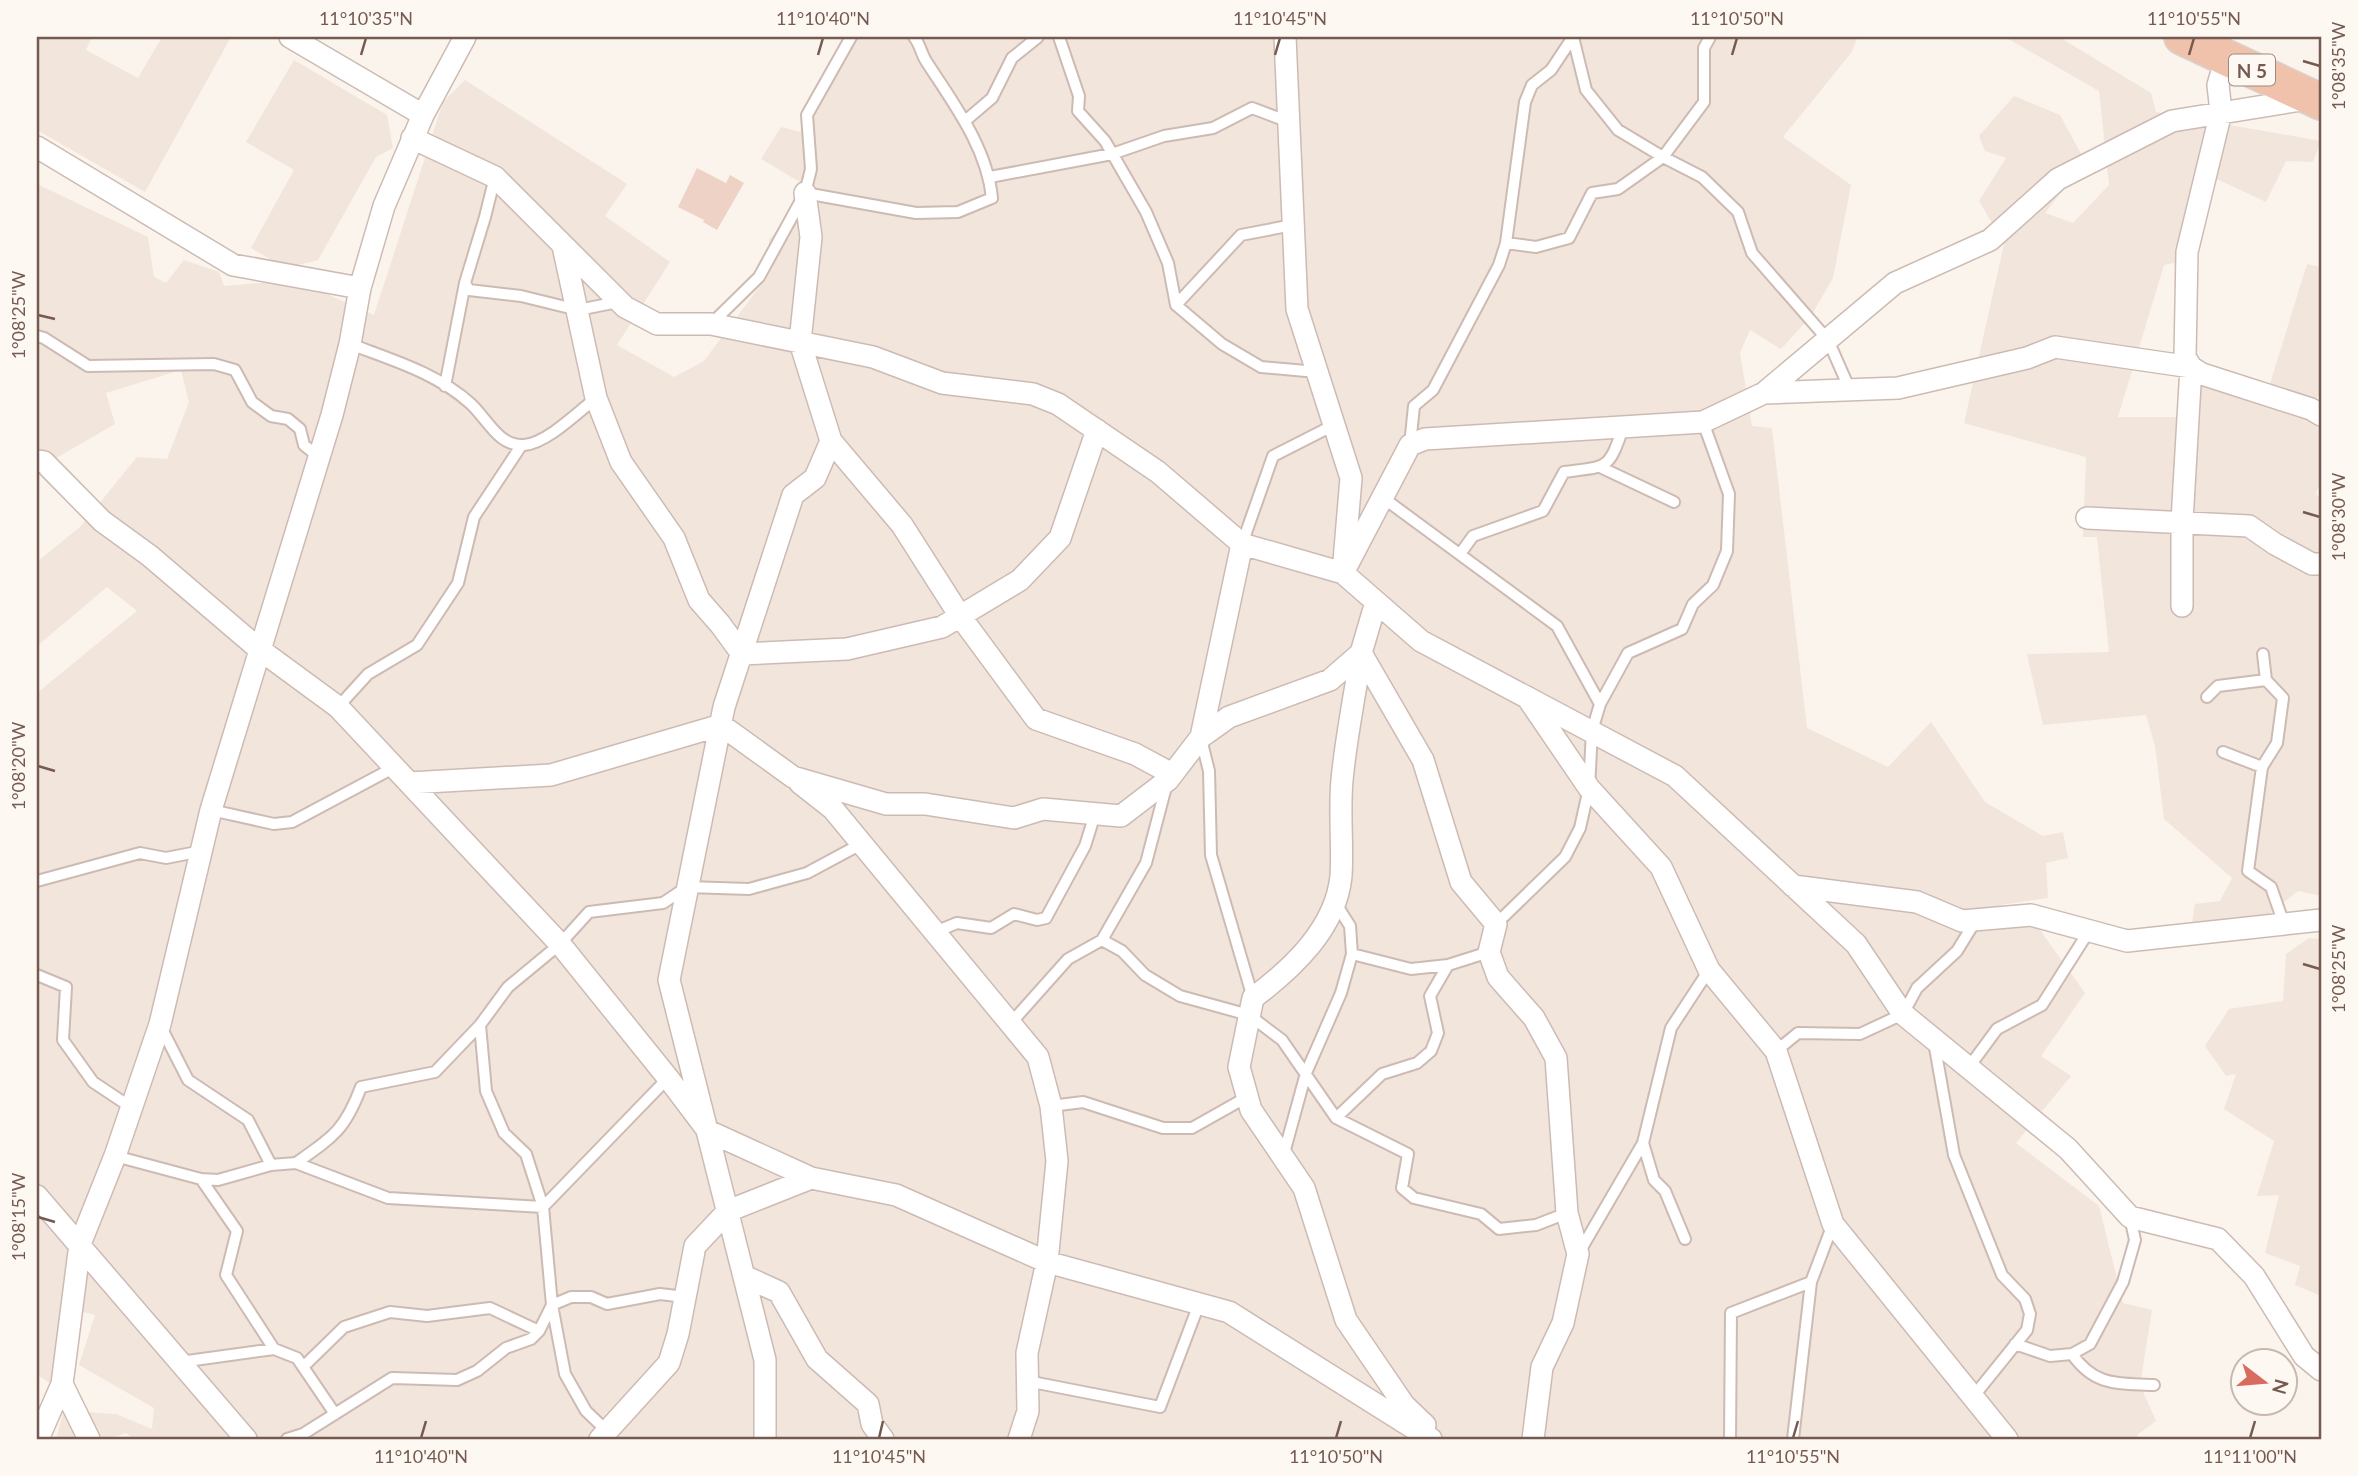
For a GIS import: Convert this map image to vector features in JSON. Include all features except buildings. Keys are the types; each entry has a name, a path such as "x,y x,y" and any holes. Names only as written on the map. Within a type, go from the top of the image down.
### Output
{"highway":[{"name":"N 5","path":"2182,37 2318,97"}],"street":[{"path":"290,37 423,115"},
{"path":"38,1439 62,1384 80,1244 115,1156 160,1024 211,810 319,457 350,344 360,288 384,206 423,115 465,37"},
{"path":"1284,37 1297,309 1351,478 1343,573"},
{"path":"2182,606 2182,522 2191,367 2185,357 2187,252 2221,112 2218,85 2226,58"},
{"path":"1343,573 1410,445 1425,439 1703,422 1764,393 1895,283 1990,240 2058,179 2172,121 2318,97"},
{"path":"412,138 495,177 625,307 657,324 711,324 873,357 942,383 1033,394 1058,404 1158,472 1242,544 1343,573 1421,641 1675,776 1856,944 1903,1014 2068,1149 2130,1217 2218,1239 2254,1276 2304,1356 2321,1370"},
{"path":"37,147 233,265 360,288"},
{"path":"805,193 811,237 800,342 831,441 902,525 960,616 1036,719 1135,754 1170,777"},
{"path":"563,245 596,398 621,462 674,538 699,600 742,654"},
{"path":"1764,393 1898,388 2027,358 2055,347 2191,367 2202,374 2311,409 2321,415"},
{"path":"742,654 847,649 942,627 1020,580 1060,538 1097,430"},
{"path":"765,1439 765,1360 669,980 721,725 742,654 793,495 815,478 831,441"},
{"path":"37,461 44,462 102,521 150,556 259,649 338,707 561,944 708,1131 811,1178 896,1195 1048,1262 1229,1312 1431,1439"},
{"path":"2087,518 2249,526 2312,564 2321,564"},
{"path":"1201,737 1242,544"},
{"path":"1376,602 1361,653 1342,781 1341,877 1336,904 1323,928 1282,976 1251,1006 1239,1067 1251,1110 1304,1188 1346,1320 1405,1405 1439,1439"},
{"path":"793,777 886,804 925,804 1014,818 1043,810 1121,816 1170,777 1201,737 1228,717 1330,680 1361,653"},
{"path":"1361,653 1423,760 1461,882 1496,924 1489,952 1498,977 1534,1018 1556,1058 1567,1213 1578,1254 1563,1323 1542,1367 1533,1439"},
{"path":"1525,696 1589,788 1661,867 1709,970 1776,1051 1833,1224 2007,1439"},
{"path":"402,775 551,775 721,725"},
{"path":"721,725 833,809 1038,1057 1051,1106 1057,1161 1048,1262 1027,1353 1028,1411 1019,1439"},
{"path":"1793,886 1917,902 1962,921 2031,915 2127,941 2321,920"},
{"path":"604,1436 669,1363 678,1334 695,1246 728,1211 811,1178"},
{"path":"37,1196 246,1439"},
{"path":"744,1276 779,1292 817,1359 868,1404 872,1424 883,1439"},
{"path":"62,1384 89,1439"}],"lane":[{"path":"711,324 759,277 805,193 811,169 807,115 851,37"},
{"path":"805,193 916,213 958,212 992,198 990,177 965,121 914,37"},
{"path":"965,121 992,99 1012,58 1038,37"},
{"path":"1059,37 1079,96 1078,111 1105,141 1146,212 1168,263 1175,305 1222,344 1261,367 1317,372"},
{"path":"1573,37 1586,90 1618,130 1702,177 1738,212 1752,253 1828,340 1850,390"},
{"path":"1410,445 1414,406 1433,390 1499,265 1506,243 1525,102 1532,85 1551,70 1573,37"},
{"path":"1695,37 1704,48"},
{"path":"1506,243 1535,247 1569,238 1592,193 1618,189 1663,157 1704,102 1704,48 1710,37"},
{"path":"990,177 1112,154 1164,136 1213,128 1252,108 1290,122"},
{"path":"445,386 464,283 495,177"},
{"path":"1175,305 1241,235 1293,225"},
{"path":"464,283 469,290 521,296 578,310 619,301"},
{"path":"37,336 88,366 214,364 235,370 252,402 271,416 288,419 300,429 304,445 319,457"},
{"path":"350,344 422,371 470,404 497,436 521,446 538,443 596,398"},
{"path":"1496,924 1565,857 1580,828 1589,788 1592,730 1600,704 1628,653 1682,629 1693,604 1713,585 1727,551 1729,494 1703,422"},
{"path":"1242,544 1273,456 1334,425"},
{"path":"1460,554 1473,536 1543,511 1564,472 1600,467 1613,458 1623,428"},
{"path":"338,707 368,674 417,645 458,583 474,517 521,446"},
{"path":"1600,467 1674,502"},
{"path":"1382,497 1556,626 1600,704"},
{"path":"2263,654 2266,680 2283,698 2277,743 2262,767 2248,871 2271,887 2284,924"},
{"path":"2207,696 2218,686 2266,680"},
{"path":"1201,737 1209,771 1211,855 1251,1006 1282,1040 1336,1118 1408,1154 1402,1188 1414,1198 1481,1214 1499,1229 1536,1225 1567,1213"},
{"path":"2223,752 2262,767"},
{"path":"211,810 274,824 292,822 402,775"},
{"path":"1011,1023 1068,959 1102,940 1146,863 1170,777"},
{"path":"935,932 957,923 991,928 1014,914 1037,920 1046,918 1085,846 1095,814"},
{"path":"296,1163 330,1140 350,1116 361,1087 435,1072 480,1026 508,987 561,944 589,912 663,903 687,887 749,889 807,873 861,844"},
{"path":"37,881 140,853 166,858 202,851"},
{"path":"1283,1157 1306,1073 1342,993 1352,954 1350,926 1336,904"},
{"path":"1776,1051 1798,1033 1860,1034 1903,1014 1917,988 1957,951 1976,920"},
{"path":"1969,1067 1997,1029 2042,1006 2089,931"},
{"path":"1102,940 1122,951 1145,975 1180,996 1251,1006"},
{"path":"1352,954 1411,969 1448,965 1489,952"},
{"path":"1336,1118 1382,1074 1417,1063 1431,1051 1438,1033 1430,996 1448,965"},
{"path":"1578,1254 1643,1143 1671,1028 1709,970"},
{"path":"37,975 66,987 63,1040 93,1082 132,1108"},
{"path":"160,1024 188,1080 248,1120 271,1165"},
{"path":"480,1026 486,1091 504,1133 526,1154 543,1207 552,1305 565,1374 604,1436"},
{"path":"1934,1039 1954,1155 2003,1275 2025,1299 2030,1314 2027,1329 1973,1397"},
{"path":"115,1156 201,1179 218,1180 271,1165 296,1163 388,1198 543,1207 668,1078"},
{"path":"1051,1106 1083,1102 1163,1128 1192,1128 1247,1097"},
{"path":"1643,1143 1654,1180 1665,1191 1685,1239"},
{"path":"201,1179 237,1231 226,1275 274,1349"},
{"path":"2015,1344 2050,1356 2073,1354 2090,1344 2123,1282 2135,1240 2130,1217"},
{"path":"1793,1439 1811,1282 1833,1224"},
{"path":"1730,1439 1731,1313 1811,1282"},
{"path":"287,1439 303,1434 392,1378 457,1380 477,1371 506,1348 531,1339 539,1331 552,1305 571,1297 591,1297 607,1304 660,1294 685,1297"},
{"path":"1027,1381 1160,1407 1199,1304"},
{"path":"303,1367 344,1327 390,1312 427,1316 490,1308 539,1331"},
{"path":"180,1362 274,1349 297,1358 335,1414"},
{"path":"2073,1354 2082,1368 2108,1383 2154,1385"}],"shaded area":[{"path":"37,37 92,37 86,50 138,78 162,37 231,37 145,192 37,130"},
{"path":"857,37 1858,37 1851,53 1783,137 1851,185 1833,278 1811,316 1781,349 1750,330 1740,353 1752,426 1772,428 1807,728 1888,767 1931,722 1985,802 2043,836 2063,832 2068,858 2046,863 2048,898 2000,905 2040,930 2085,993 2041,1056 2071,1076 2016,1143 2099,1206 2123,1303 2152,1310 2140,1385 2156,1421 2137,1435 2138,1439 133,1439 126,1433 109,1439 56,1439 65,1406 83,1412 116,1414 152,1429 154,1408 79,1365 95,1315 68,1308 50,1383 37,1375 37,693 137,611 107,587 37,646 37,562 81,526 137,457 167,459 189,402 181,370 106,393 115,424 53,460 37,457 37,184 148,237 154,277 166,283 184,260 219,272 224,286 295,280 374,315 443,102 465,80 627,184 605,216 670,262 617,345 674,377 704,361 769,274 769,240 810,188 761,159 781,127 800,132"},
{"path":"2005,37 2059,37 2151,93 2156,112 2321,141 2313,162 2286,161 2266,202 2204,173 2182,261 2164,265 2118,417 2181,417 2201,384 2265,400 2307,264 2321,267 2321,395 2314,399 2321,408 2321,479 2316,494 2321,499 2321,896 2298,891 2253,927 2191,929 2195,904 2220,901 2232,878 2164,819 2155,746 2146,715 2043,725 2027,654 2109,652 2097,537 2083,537 2086,457 1964,423 2004,244 1979,201 2006,158 1985,151 1979,136 2014,96 2060,115 2085,161 2045,213 2073,223 2109,185 2099,91"},
{"path":"294,60 387,115 393,148 376,157 318,260 286,268 251,248 294,170 246,142"},
{"path":"2309,938 2321,939 2321,1296 2295,1285 2300,1266 2265,1253 2279,1195 2257,1196 2274,1141 2224,1109 2236,1074 2226,1076 2205,1046 2229,1009 2283,1001 2286,954"}]}
